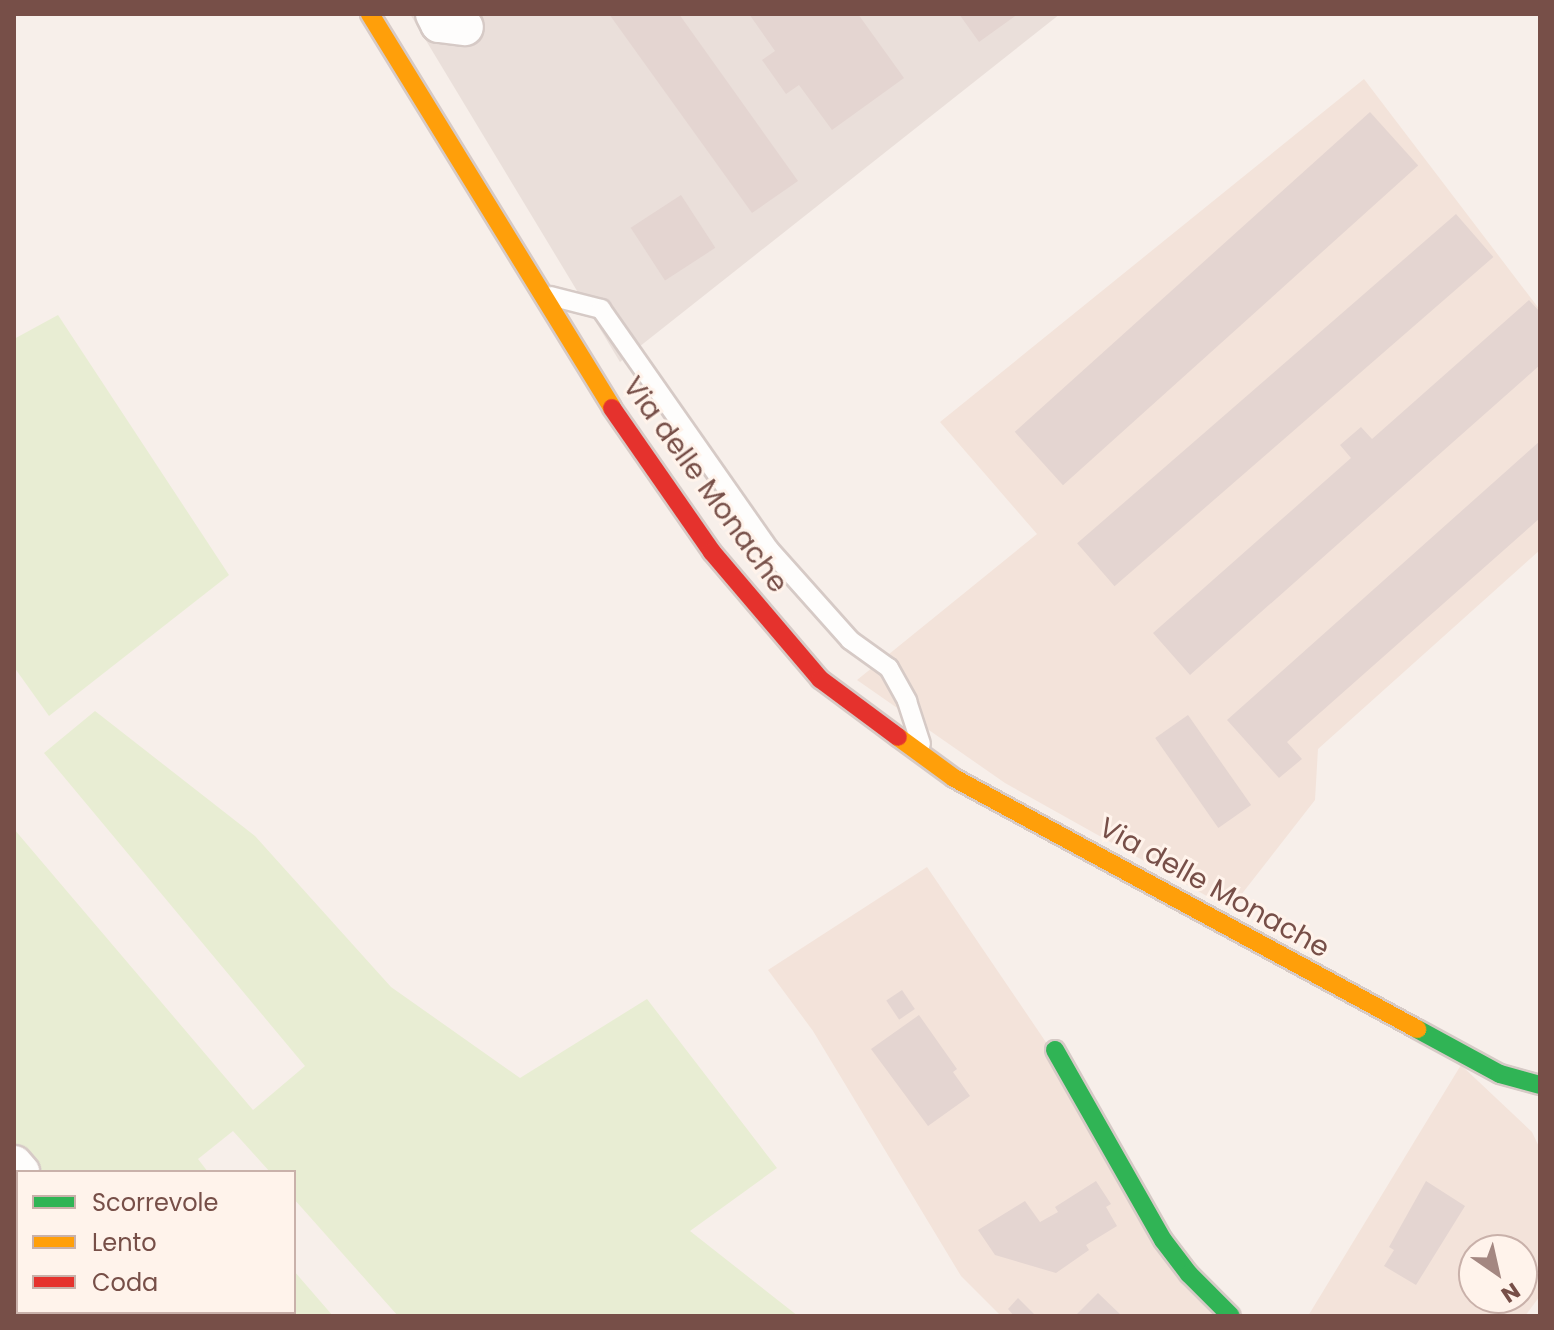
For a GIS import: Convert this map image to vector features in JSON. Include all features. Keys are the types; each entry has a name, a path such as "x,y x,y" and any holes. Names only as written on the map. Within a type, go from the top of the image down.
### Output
{"street":[{"name":"Via delle Monache","path":"370,14 608,403 712,552 820,679 954,778 1500,1074"},
{"path":"1055,1050 1163,1240 1189,1274 1231,1316"},
{"path":"1500,1074 1540,1085"},
{"path":"1500,1074 1530,1103"}],"lane":[{"path":"540,293 601,309 769,549 850,640 889,668 907,701 926,758"}],"shaded area":[{"path":"410,14 1060,14 620,362"},
{"path":"1364,79 1540,310 1540,550 1318,749 1315,800 1230,909 1005,783 857,680 1037,534 940,422"},
{"path":"927,867 1056,1057 1225,1316 1001,1316 961,1276 813,1031 768,970"},
{"path":"1461,1065 1532,1132 1540,1149 1540,1296 1538,1299 1538,1234 1458,1234 1458,1314 1526,1314 1308,1316"}],"green space":[{"path":"58,315 229,575 49,716 14,667 14,339"},
{"path":"95,711 255,836 391,987 520,1078 647,999 777,1168 690,1231 798,1316 398,1316 296,1201 296,1170 268,1170 233,1131 198,1159 206,1170 31,1170 14,1150 14,829 253,1110 305,1066 44,753"},
{"path":"296,1273 333,1316 154,1314 296,1314"}],"building":[{"path":"609,14 679,14 798,181 752,213"},
{"path":"749,14 858,14 904,78 832,130 799,85 786,94 762,60 775,51"},
{"path":"959,14 1018,14 979,42"},
{"path":"1370,112 1418,166 1063,485 1015,432"},
{"path":"681,195 715,248 665,281 631,228"},
{"path":"1456,214 1493,257 1115,586 1077,543"},
{"path":"1529,300 1540,312 1540,365 1190,675 1153,633 1351,458 1340,445 1361,427 1372,439"},
{"path":"1540,441 1540,518 1287,742 1302,759 1279,778 1227,720"},
{"path":"1188,715 1251,805 1218,828 1155,738"},
{"path":"902,990 915,1009 899,1020 886,1001"},
{"path":"919,1015 957,1069 953,1072 970,1096 928,1126 871,1049"},
{"path":"1096,1181 1111,1204 1106,1207 1117,1226 1086,1245 1089,1250 1056,1273 995,1255 978,1230 1025,1201 1040,1222 1058,1212 1055,1207"},
{"path":"1426,1181 1465,1206 1416,1285 1384,1266 1394,1250 1389,1247"},
{"path":"1098,1293 1122,1316 1075,1316"},
{"path":"1018,1298 1036,1316 1014,1316 1008,1309"}],"traffic: fast":[{"path":"1417,1029 1500,1074 1540,1085"},
{"path":"1055,1050 1163,1240 1189,1274 1231,1316"}],"traffic: slow":[{"path":"370,14 612,408"},
{"path":"898,737 954,778 1417,1029"}],"traffic: jam":[{"path":"612,408 712,552 820,679 898,737"}]}
